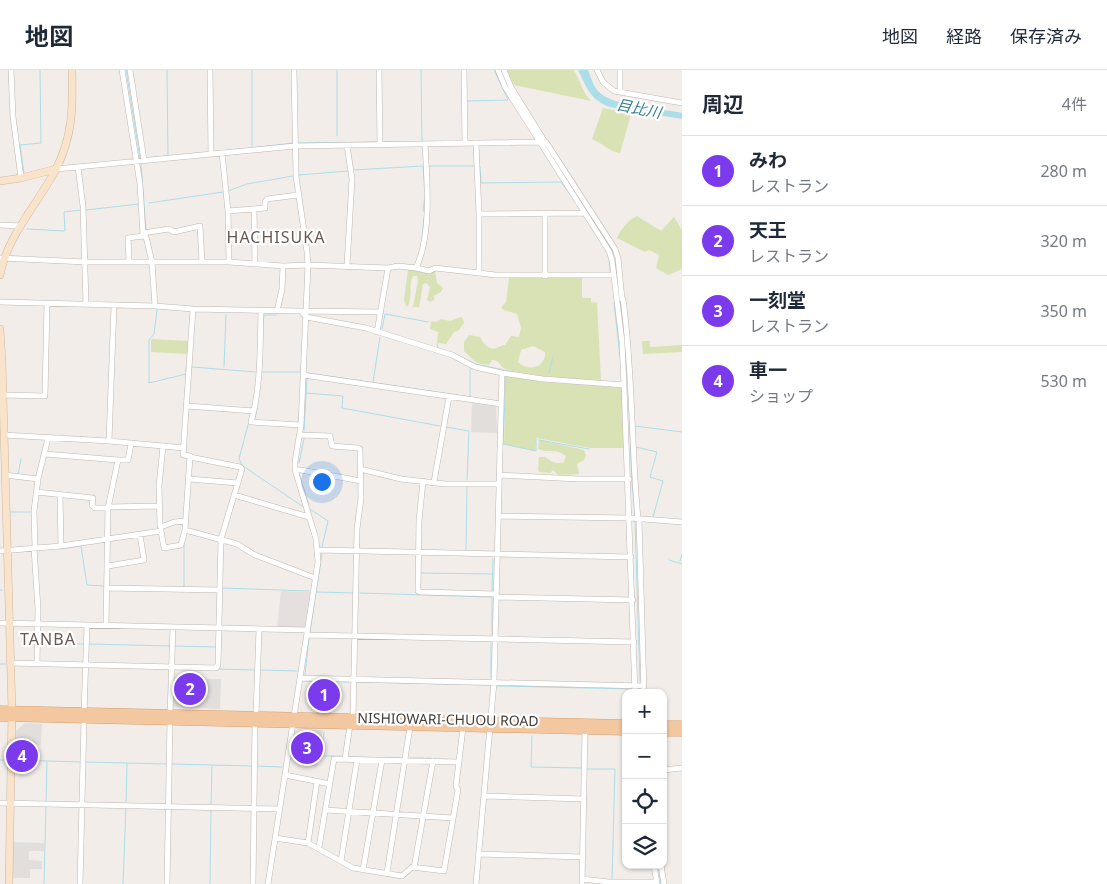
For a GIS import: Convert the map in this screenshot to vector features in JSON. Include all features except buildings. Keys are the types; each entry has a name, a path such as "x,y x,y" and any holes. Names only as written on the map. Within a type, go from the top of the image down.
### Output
{"main road":[{"path":"0,275 2,258 56,169 66,143 72,119 72,70"},
{"path":"0,181 56,169"},
{"path":"0,329 5,475 3,493 3,551 9,623 12,714 9,884"},
{"name":"NISHIOWARI-CHUOU ROAD","path":"0,710 12,714"},
{"name":"NISHIOWARI-CHUOU ROAD","path":"0,717 12,714 491,724 622,724"},
{"name":"NISHIOWARI-CHUOU ROAD","path":"351,721 410,727 462,728 491,724 622,731"},
{"path":"667,725 682,725"},
{"path":"667,732 682,732"}],"street":[{"path":"11,70 13,117 21,178"},
{"path":"122,70 140,184 143,234 146,237 152,262 154,306"},
{"path":"130,70 144,160"},
{"path":"210,70 211,154"},
{"path":"268,884 318,550 295,470 301,435 308,252 296,176 294,70"},
{"path":"379,70 380,144"},
{"path":"464,70 464,143"},
{"path":"300,678 644,686 629,340 618,258 614,249 505,87 498,70"},
{"path":"504,70 511,87 542,143 609,251 622,299 635,686"},
{"path":"596,70 608,88 620,92 682,102"},
{"path":"620,70 620,92"},
{"path":"476,143 479,273"},
{"path":"56,169 295,146 542,143"},
{"path":"416,268 423,248 427,211 425,144"},
{"path":"347,145 352,179 347,266"},
{"path":"222,153 228,211 229,262"},
{"path":"78,167 84,206 86,304"},
{"path":"228,211 265,208 267,199 298,195"},
{"path":"254,209 255,264"},
{"path":"479,214 585,213"},
{"path":"545,214 545,276"},
{"path":"0,225 21,226"},
{"path":"129,262 128,238 168,230 174,232 200,226 202,262"},
{"path":"2,258 86,262 229,262 283,266 388,268 398,266 429,271 435,268 495,275 614,275"},
{"path":"277,311 282,289 283,266"},
{"path":"378,332 388,268"},
{"path":"0,302 154,306 193,310 305,313 381,312"},
{"path":"3,395 46,396 48,303"},
{"path":"110,441 114,305"},
{"path":"10,663 216,668 218,665 221,539 242,468 183,455 188,406 193,310"},
{"path":"261,311 258,372 251,422 301,425"},
{"path":"305,313 378,332 452,355 474,367 543,379 624,385"},
{"path":"476,884 494,682 502,373"},
{"path":"304,375 501,404"},
{"path":"434,482 448,397"},
{"path":"188,406 254,410"},
{"path":"3,434 184,448"},
{"path":"301,435 330,436 332,446 360,449 361,498 356,550 354,679 351,721 345,759"},
{"path":"37,663 38,624 34,511 38,479 48,438"},
{"path":"45,454 128,460 131,444"},
{"path":"163,446 159,486 164,548 181,546 186,521 190,457"},
{"path":"106,625 108,507 118,460"},
{"path":"360,469 401,478 446,484 499,484"},
{"path":"295,470 361,481"},
{"path":"5,475 38,479"},
{"path":"500,475 579,479 628,479"},
{"path":"189,480 238,483"},
{"path":"423,481 418,552 418,591 496,596 633,600"},
{"path":"36,492 93,498 92,505 95,508 160,506"},
{"path":"60,495 61,546"},
{"path":"234,495 309,517"},
{"path":"498,516 630,518 682,522"},
{"path":"3,551 61,546 140,535 186,521"},
{"path":"185,530 244,547 255,555 315,578"},
{"path":"108,566 144,560 140,535"},
{"path":"318,550 631,558"},
{"path":"107,588 220,590"},
{"path":"0,623 260,628 354,636 634,642"},
{"path":"80,884 87,625"},
{"path":"167,884 172,626"},
{"path":"253,884 255,719 260,628"},
{"path":"387,874 410,727"},
{"path":"275,838 308,842 341,862 353,868 363,870 402,876 412,867 444,871 458,790 456,786 462,728"},
{"path":"585,730 582,882 657,883 655,869"},
{"path":"319,847 334,759 458,762"},
{"path":"341,862 357,760"},
{"path":"363,870 382,760"},
{"path":"414,868 433,761"},
{"path":"667,770 682,768"},
{"path":"285,775 330,784"},
{"path":"308,842 317,781"},
{"path":"485,796 584,799"},
{"path":"0,803 280,809"},
{"path":"325,810 453,818"},
{"path":"480,854 582,857"},
{"path":"662,869 664,884"}],"shaded area":[{"path":"472,403 496,406 497,433 471,432"},
{"path":"281,591 310,592 305,628 277,628"},
{"path":"200,679 221,679 220,709 172,707 173,685 182,686 182,698 196,699 197,681 200,681"},
{"path":"25,723 42,724 41,745 34,744 33,748 15,748 16,731"},
{"path":"301,730 323,730 317,767 290,760 296,733"},
{"path":"13,842 44,843 44,851 29,851 29,860 42,861 42,869 30,869 30,878 13,878"}],"green space":[{"path":"507,70 574,70 591,101 514,85"},
{"path":"603,108 631,114 620,153 612,151 592,139"},
{"path":"637,216 661,231 674,217 682,230 682,269 668,275 656,268 659,255 649,250 645,252 617,238 625,225"},
{"path":"408,270 435,271 437,283 443,288 441,292 434,296 434,300 430,302 427,300 430,287 426,283 423,284 419,307 413,307 418,281 417,276 413,276 410,298 408,306 406,306 404,300"},
{"path":"582,277 582,298 591,298 591,302 597,303 601,380 550,376 509,370 502,367 497,361 492,360 489,365 477,362 464,351 464,342 469,335 480,337 487,346 494,349 505,345 511,336 519,337 521,328 517,314 501,308 506,302 509,278","holes":["533,346 545,352 543,362 536,367 527,367 518,362 521,350"]},
{"path":"461,317 464,323 459,330 454,332 446,344 437,344 438,332 430,329 431,321 436,322 441,319 450,321"},
{"path":"152,339 188,341 187,354 151,352"},
{"path":"642,341 650,341 650,347 682,345 682,352 643,354"},
{"path":"506,376 543,382 622,388 625,448 590,448 536,438 535,451 504,444"},
{"path":"539,440 584,450 586,456 584,460 577,464 579,474 558,475 553,470 550,473 539,472 539,457 545,457 558,463 564,462 566,456 555,451 538,449"}],"water":[{"name":"目比川","path":"578,70 588,70 595,87 605,96 625,104 682,113 682,119 610,107 603,104 590,93"}],"waterway":[{"path":"24,173 20,145 41,143 40,70"},
{"path":"126,70 140,158"},
{"path":"167,70 168,156"},
{"path":"252,70 252,147"},
{"path":"337,70 337,136"},
{"path":"421,70 422,141"},
{"path":"467,101 508,100 494,70"},
{"path":"501,70 508,87"},
{"path":"299,143 376,142"},
{"path":"384,142 407,142"},
{"path":"251,148 293,143"},
{"path":"545,144 612,250 619,293"},
{"path":"148,158 167,156"},
{"path":"141,164 146,229"},
{"path":"353,170 423,166 425,195 423,211 425,212"},
{"path":"429,166 475,166"},
{"path":"480,167 481,183 561,182 569,193"},
{"path":"299,175 348,171"},
{"path":"228,191 247,184 293,176"},
{"path":"149,203 223,192"},
{"path":"86,210 139,204"},
{"path":"27,229 65,231 64,212 81,210"},
{"path":"422,239 424,218"},
{"path":"609,259 610,271"},
{"path":"620,300 624,328"},
{"path":"614,303 620,356"},
{"path":"157,310 154,334 149,340 149,383 186,374 186,367"},
{"path":"382,329 385,314 428,322"},
{"path":"224,367 226,315"},
{"path":"263,324 264,315 276,315"},
{"path":"373,382 380,337"},
{"path":"437,344 438,348 443,350"},
{"path":"549,373 553,357"},
{"path":"470,361 475,364 524,374"},
{"path":"192,367 256,372"},
{"path":"308,373 470,397 470,369"},
{"path":"262,372 300,372"},
{"path":"506,376 503,444 536,451 536,439"},
{"path":"304,431 307,378"},
{"path":"306,393 343,396 342,408 440,426"},
{"path":"255,418 257,409"},
{"path":"629,409 635,516"},
{"path":"243,467 239,459 249,421"},
{"path":"635,426 682,432"},
{"path":"446,427 469,431 467,480"},
{"path":"299,463 304,439"},
{"path":"539,440 589,449"},
{"path":"636,447 657,452 650,477 663,481 653,517"},
{"path":"18,475 21,459"},
{"path":"243,466 302,506"},
{"path":"299,473 309,505"},
{"path":"466,550 467,487"},
{"path":"310,509 328,521 322,547"},
{"path":"10,512 31,512"},
{"path":"635,520 640,681"},
{"path":"184,544 184,588"},
{"path":"60,549 81,546 87,585 104,586"},
{"path":"310,632 322,554"},
{"path":"680,561 682,554"},
{"path":"492,592 493,559"},
{"path":"669,560 682,564"},
{"path":"421,573 493,574"},
{"path":"222,588 309,591"},
{"path":"317,592 353,593"},
{"path":"360,593 492,597 492,635"},
{"path":"305,675 309,638"},
{"path":"40,643 84,644"},
{"path":"491,643 491,677"},
{"path":"89,644 170,646"},
{"path":"175,646 216,647"},
{"path":"0,664 6,664"},
{"path":"217,669 255,670"},
{"path":"261,670 297,671"},
{"path":"304,681 347,682"},
{"path":"328,710 333,681"},
{"path":"358,682 490,685"},
{"path":"498,686 632,689"},
{"path":"324,732 321,756 342,756"},
{"path":"532,736 531,767 581,768"},
{"path":"350,757 400,758"},
{"path":"410,758 424,758"},
{"path":"427,758 436,759"},
{"path":"0,760 7,760"},
{"path":"16,760 81,762"},
{"path":"46,801 47,762"},
{"path":"86,762 167,764"},
{"path":"126,802 127,764"},
{"path":"172,764 251,766"},
{"path":"211,804 212,766"},
{"path":"257,766 282,767"},
{"path":"587,769 615,769 612,879"},
{"path":"44,884 46,806"},
{"path":"123,884 126,807"},
{"path":"210,884 211,810"},
{"path":"659,870 661,884"}],"place":[{"name":"天王","path":"190,689"},
{"name":"みわ","path":"324,695"},
{"name":"一刻堂","path":"307,748"},
{"name":"車一","path":"22,756"}],"district":[{"name":"HACHISUKA","path":"276,237"},
{"name":"TANBA","path":"48,639"}]}
